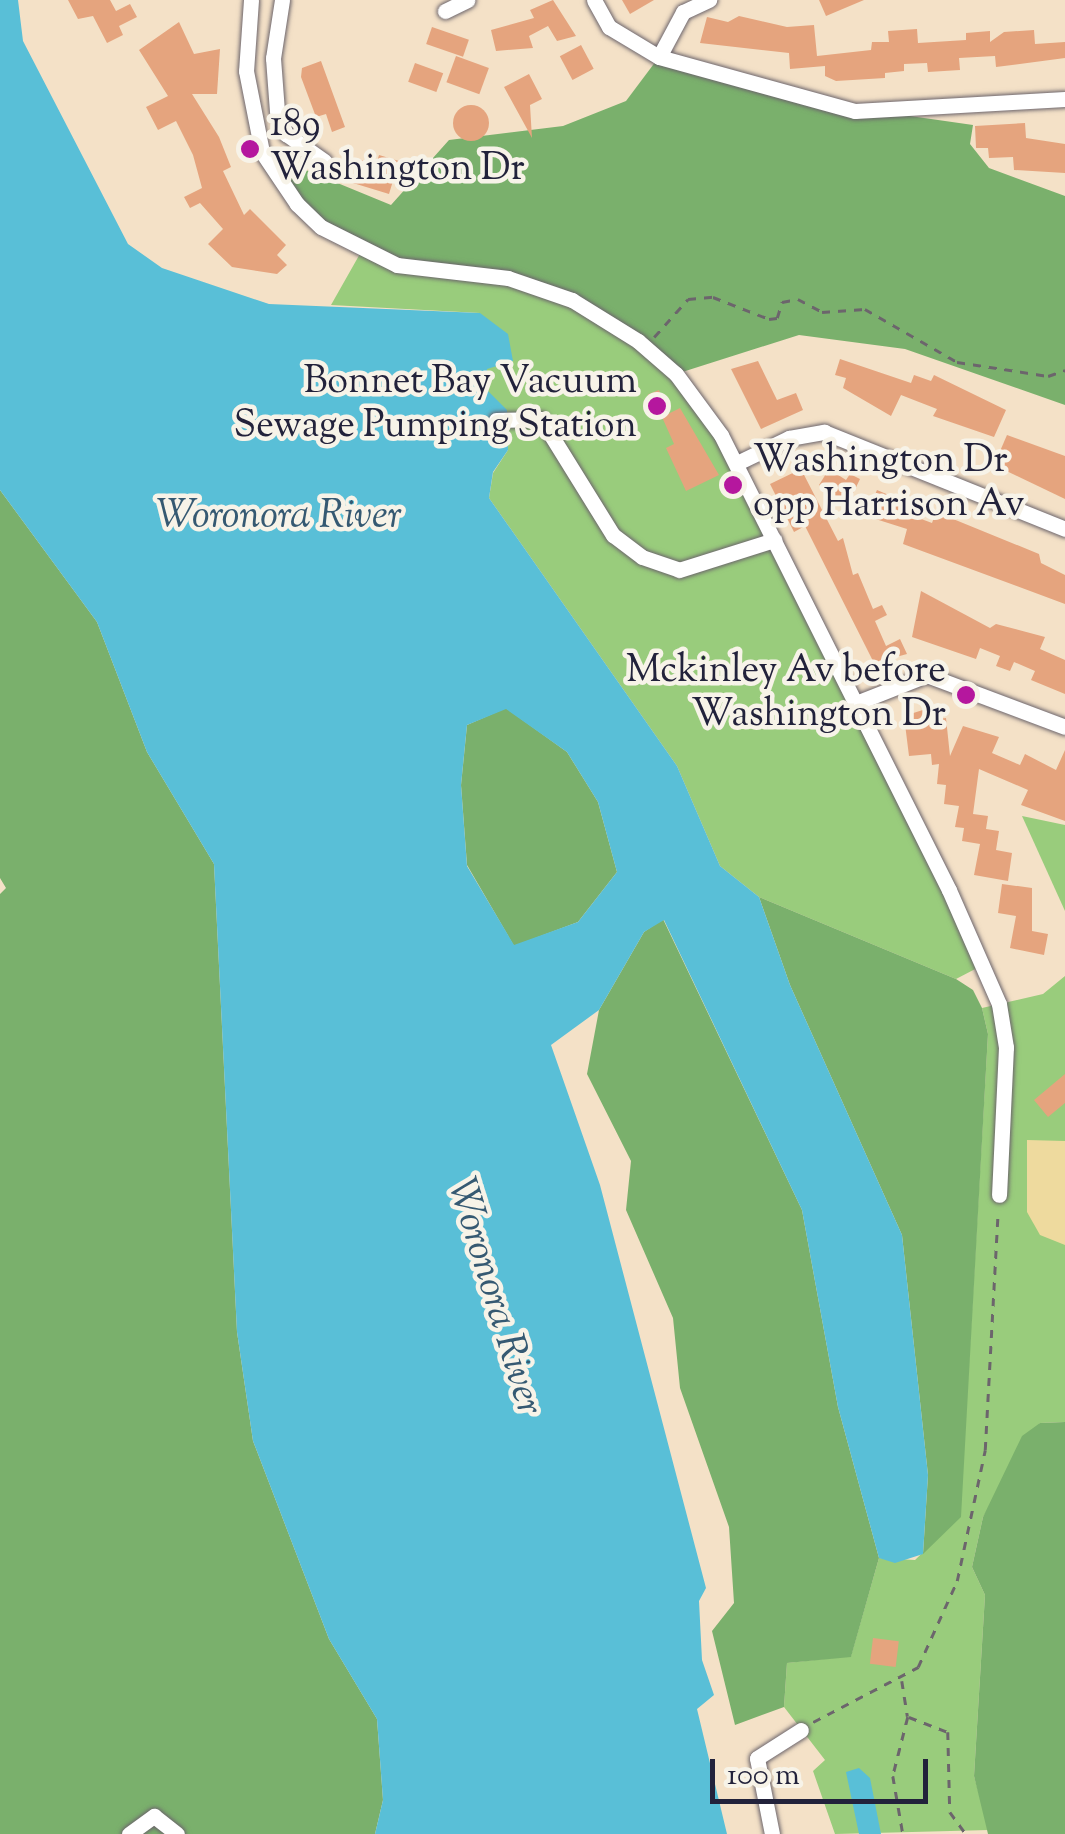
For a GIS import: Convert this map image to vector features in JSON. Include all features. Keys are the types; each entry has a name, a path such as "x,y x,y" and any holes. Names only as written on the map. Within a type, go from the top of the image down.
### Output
{"street":[{"path":"251,0 246,71 262,152 297,204 321,228 397,265 542,288 638,341 690,389 737,463 999,1004 1006,1047 998,1195"},
{"path":"282,0 273,58 277,111 286,134 324,161"},
{"path":"445,11 468,0"},
{"path":"594,0 609,28 660,56 855,110 1065,99"},
{"path":"660,56 683,12 709,0"},
{"path":"496,420 541,419 612,535 642,556 679,570 774,540"},
{"path":"737,463 789,438 824,432 1065,529"},
{"path":"856,703 927,675 1065,727"},
{"path":"772,1834 757,1758 801,1730"},
{"path":"128,1834 154,1816 177,1834"}],"path":[{"path":"638,341 661,334 688,300 713,297 769,319 777,318 782,302 798,300 822,312 865,309 957,362 1048,376 1065,370"},
{"path":"801,1730 902,1680 918,1667 946,1608 972,1523 985,1450 998,1195"},
{"path":"902,1680 908,1717 894,1764 902,1834"},
{"path":"908,1717 948,1732 950,1812 966,1834"}],"green space":[{"path":"659,57 819,103 973,125 970,144 989,168 1065,196 1065,405 905,349 799,335 676,374 543,288 397,265 321,227 262,152 391,205 449,140 563,126 626,101"},
{"path":"361,252 473,272 572,300 690,389 981,966 956,979 759,897 720,866 677,766 489,498 493,473 508,450 488,391 480,313 331,305"},
{"path":"0,490 97,622 147,752 214,864 237,1332 253,1441 329,1639 377,1719 383,1800 375,1834 0,1834 0,894 6,888 0,878"},
{"path":"506,708 567,752 598,802 617,872 578,922 514,946 467,865 461,785 467,725"},
{"path":"1022,816 1065,825 1065,911"},
{"path":"759,897 956,979 973,990 982,1008 988,1034 961,1517 923,1554 928,1475 902,1235 790,985"},
{"path":"663,919 802,1210 838,1407 879,1558 851,1657 787,1663 784,1707 735,1725 712,1631 734,1603 729,1527 680,1388 673,1318 626,1210 631,1161 587,1074 599,1010 644,932"},
{"path":"1065,976 1065,1422 1040,1423 983,1517 972,1567 985,1595 974,1776 989,1830 835,1834 813,1771 825,1760 784,1707 787,1663 851,1656 879,1558 915,1560 960,1517 988,1034 982,1008 1043,994"},
{"path":"1065,1422 1065,1834 988,1834 974,1776 985,1595 972,1567 983,1517 1022,1436 1040,1423"}],"sand":[{"path":"1027,1140 1065,1141 1065,1245 1040,1235 1027,1212"}],"water":[{"name":"Woronora River","path":"0,0 18,0 23,41 128,244 162,268 269,304 480,313 508,334 513,361 487,369 488,391 507,410 508,450 493,472 489,498 677,766 720,866 759,897 790,985 902,1235 928,1475 923,1554 895,1563 879,1558 838,1407 802,1210 664,920 644,932 599,1010 551,1045 600,1185 706,1588 699,1601 702,1660 714,1695 697,1709 727,1834 375,1834 383,1800 377,1719 329,1639 253,1441 237,1332 214,864 147,752 97,622 0,490","holes":["506,709 567,752 598,802 617,872 578,922 514,945 467,866 461,785 467,725"]},
{"path":"859,1768 870,1778 881,1834 859,1834 846,1772"}],"building":[{"path":"68,0 110,0 116,11 130,4 137,17 119,26 123,35 107,43 93,16 78,19"},
{"path":"553,0 576,36 557,41 548,26 529,36 533,48 496,51 491,30 534,18 530,10"},
{"path":"622,0 654,0 630,14"},
{"path":"819,0 864,0 826,16"},
{"path":"739,16 787,27 814,25 817,56 871,50 872,42 889,42 888,31 917,29 918,43 966,40 966,33 990,31 990,42 1004,32 1034,30 1035,44 1065,42 1065,58 996,67 995,56 959,58 960,70 928,72 927,63 904,64 904,71 885,73 885,78 836,81 825,76 825,66 790,69 789,53 700,43 707,17 728,22"},
{"path":"179,22 194,54 220,49 217,94 192,94 219,137 231,167 223,171 244,215 250,209 286,245 277,255 287,265 277,274 232,267 208,244 223,229 200,203 190,208 184,197 202,188 193,155 176,121 158,130 146,107 168,96 139,50"},
{"path":"432,27 469,40 463,57 426,44"},
{"path":"581,45 594,69 572,80 560,56"},
{"path":"456,56 489,68 479,94 446,82"},
{"path":"321,61 345,127 332,132 326,114 316,117 301,77 302,68"},
{"path":"415,63 443,73 436,92 408,82"},
{"path":"529,74 542,99 530,105 532,138 504,87"},
{"path":"471,105 483,111 489,123 483,135 471,141 459,135 453,123 459,111"},
{"path":"1025,123 1026,138 1065,144 1065,173 1014,170 1013,157 989,158 988,148 976,148 975,126"},
{"path":"379,155 399,161 389,194 353,183 361,160 376,165"},
{"path":"840,359 911,383 914,375 931,381 934,375 1006,410 994,437 933,416 937,409 901,395 891,416 843,388 846,378 835,375"},
{"path":"758,361 777,400 796,393 803,410 761,429 731,369"},
{"name":"Bonnet Bay Vacuum Sewage Pumping Station","path":"659,390 668,412 657,417 648,394"},
{"path":"680,408 719,475 686,491 666,448 674,444 662,417"},
{"path":"1007,435 1065,456 1065,499 994,465"},
{"path":"801,469 838,541 843,538 853,575 858,573 873,609 882,605 887,615 875,621 886,646 900,639 907,654 874,663 805,526 794,532 770,484"},
{"path":"829,469 846,480 850,474 860,479 848,504 819,485"},
{"path":"877,490 912,505 908,514 932,523 936,512 1039,554 1041,563 1065,575 1065,604 903,544 907,529 866,516"},
{"path":"921,591 990,628 996,624 1045,637 1040,649 1065,660 1065,694 1031,680 1035,671 1014,662 1010,671 996,666 1000,656 980,648 976,659 912,637"},
{"path":"929,708 930,720 946,718 950,756 963,726 999,737 992,753 1020,765 1025,754 1056,770 1065,750 1065,821 1021,805 1028,790 979,769 973,814 988,816 986,829 999,831 996,850 1012,853 1008,881 974,875 980,844 962,841 964,828 955,827 959,806 944,804 946,785 937,784 939,764 932,765 931,754 909,756 904,716"},
{"path":"1002,884 1032,888 1032,931 1048,934 1044,955 1010,948 1016,916 998,913"},
{"path":"1065,1074 1065,1103 1048,1117 1034,1100"},
{"path":"873,1638 899,1641 896,1667 870,1664"}],"place":[{"name":"189 Washington Dr","path":"250,149"},
{"name":"Bonnet Bay Vacuum Sewage Pumping Station","path":"657,406"},
{"name":"Washington Dr opp Harrison Av","path":"733,485"},
{"name":"Mckinley Av before Washington Dr","path":"966,695"}]}
